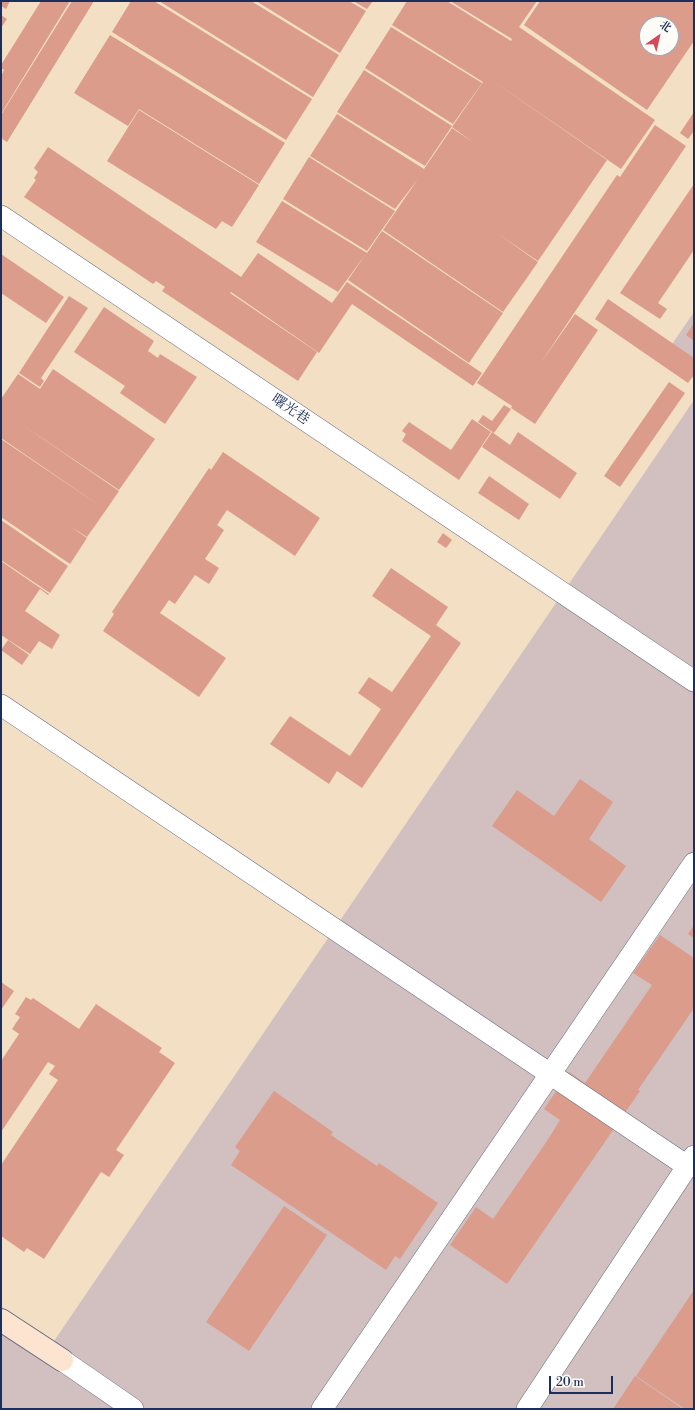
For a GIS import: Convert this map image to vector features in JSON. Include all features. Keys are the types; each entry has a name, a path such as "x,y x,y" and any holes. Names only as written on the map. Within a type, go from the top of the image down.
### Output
{"street":[{"name":"曙光巷","path":"1,216 694,682"},
{"path":"1,705 550,1073 691,1161 527,1409"},
{"path":"322,1409 694,863"},
{"path":"1,1320 134,1409"}],"shaded area":[{"path":"694,312 694,368 668,350"},
{"path":"694,400 694,1409 1,1409 1,1310 52,1344"}],"building":[{"path":"1,1 10,1 6,9 1,6"},
{"path":"41,1 70,1 1,114 1,76 4,70 1,68 1,65"},
{"path":"72,1 94,1 7,142 1,138 1,115"},
{"path":"131,1 154,1 312,99 286,140 112,32"},
{"path":"159,1 251,1 339,55 313,97"},
{"path":"256,1 349,1 366,11 340,53"},
{"path":"353,1 373,1 367,9"},
{"path":"407,1 447,1 511,41 512,39 450,1 537,1 519,27 655,120 621,169 486,76 607,160 538,261 497,233 538,262 503,312 383,230 418,179 395,209 310,156 337,114 424,169 452,128 474,143 452,127 483,82 392,25"},
{"path":"540,1 690,1 694,4 694,41 647,110 524,25"},
{"path":"1,15 7,19 1,28"},
{"path":"391,27 482,83 453,124 365,68"},
{"path":"110,35 285,143 259,184 139,109 128,126 74,93"},
{"path":"364,70 452,126 425,166 337,112"},
{"path":"139,110 259,185 232,227 222,221 216,229 107,161"},
{"path":"694,112 694,131 688,139 680,133"},
{"path":"655,125 686,146 540,364 575,314 598,330 535,424 511,408 512,406 477,383 617,175 620,177"},
{"path":"48,147 241,277 258,253 332,303 347,282 482,373 473,386 352,304 319,353 231,292 230,293 317,352 298,381 162,291 165,287 156,281 153,284 24,197 36,180 34,178 38,172 34,168"},
{"path":"309,157 395,211 367,251 283,199"},
{"path":"694,184 694,250 658,303 667,309 660,319 620,293"},
{"path":"282,201 367,253 382,231 503,313 469,363 348,280 365,255 338,292 256,242"},
{"path":"1,254 64,297 46,323 1,293"},
{"path":"69,296 88,308 41,378 44,381 40,387 19,373"},
{"path":"608,299 694,358 694,375 688,383 595,319"},
{"path":"104,307 154,341 148,351 158,358 160,354 197,377 165,424 120,393 125,386 74,352"},
{"path":"694,323 694,341 686,335"},
{"path":"53,369 155,439 119,490 17,421 119,491 106,510 1,438 1,399 18,374 40,389"},
{"path":"669,382 685,393 620,487 604,476"},
{"path":"504,405 511,409 494,433 478,422 483,415 492,421"},
{"path":"472,419 491,432 459,480 402,441 406,434 402,431 409,422 451,450"},
{"path":"492,432 510,445 518,432 577,473 560,499 482,447"},
{"path":"1,439 106,510 87,537 71,527 87,538 70,564 1,517"},
{"path":"223,452 320,518 295,556 227,510 217,525 224,530 205,559 219,568 209,584 195,575 175,604 169,600 160,613 226,658 199,697 103,631 114,614 112,612 209,468 211,470"},
{"path":"489,476 529,504 519,520 478,493"},
{"path":"1,520 68,566 50,593 1,560"},
{"path":"443,533 452,540 446,548 437,542"},
{"path":"1,561 49,594 48,595 40,589 25,611 60,635 52,649 39,641 30,654 1,635"},
{"path":"391,568 448,607 436,625 461,643 362,788 337,771 329,784 270,744 290,716 350,756 381,709 358,693 369,677 392,692 431,636 372,596"},
{"path":"8,640 29,655 22,665 1,650"},
{"path":"580,779 613,802 589,839 626,866 601,902 492,826 517,790 554,816"},
{"path":"694,925 694,938 688,934"},
{"path":"660,935 694,958 694,1008 638,1090 640,1091 507,1284 450,1245 476,1207 493,1219 547,1141 560,1120 544,1109 569,1072 585,1083 652,985 633,973"},
{"path":"1,982 14,991 1,1010"},
{"path":"26,997 31,1000 33,998 79,1029 96,1004 162,1048 159,1052 175,1063 116,1150 124,1155 109,1177 101,1172 44,1259 27,1248 24,1252 1,1236 1,1165 58,1080 49,1074 55,1066 48,1062 1,1132 1,1061 19,1034 12,1029 20,1017 15,1014"},
{"path":"274,1091 333,1132 331,1135 377,1166 379,1163 438,1203 400,1259 395,1256 386,1270 231,1165 240,1151 235,1147"},
{"path":"284,1206 327,1235 249,1351 206,1322"},
{"path":"694,1290 694,1409 685,1409 636,1376"},
{"path":"635,1376 683,1409 613,1409"}]}
